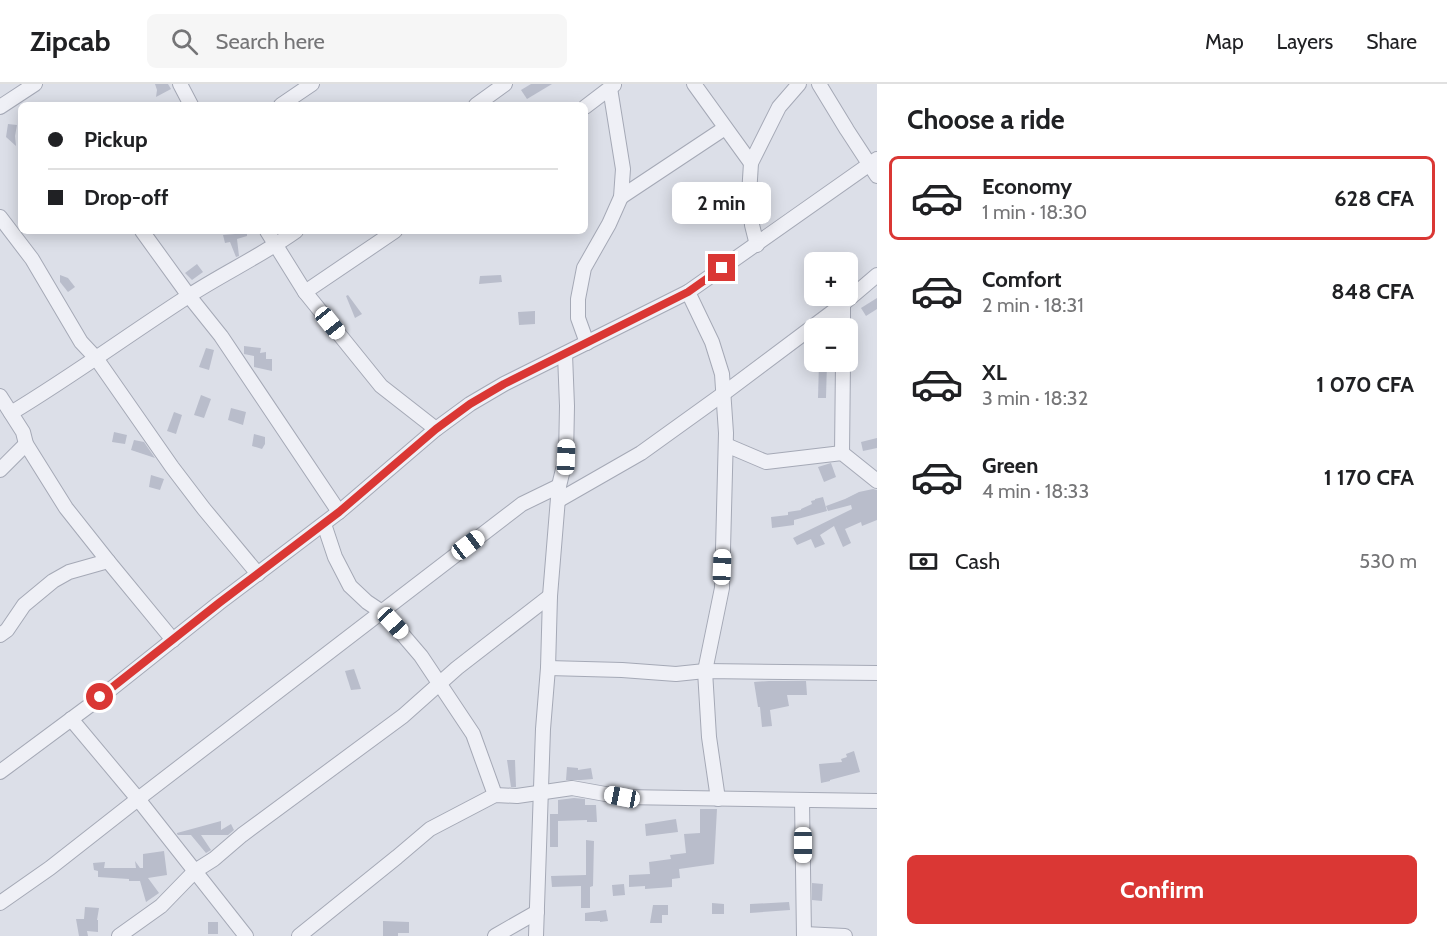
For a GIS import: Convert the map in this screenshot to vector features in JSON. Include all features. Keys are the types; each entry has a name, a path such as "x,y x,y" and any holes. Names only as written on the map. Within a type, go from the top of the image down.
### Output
{"street":[{"path":"0,107 35,84"},
{"path":"180,84 189,102"},
{"path":"285,102 312,84"},
{"path":"480,102 505,84"},
{"path":"590,104 592,84"},
{"path":"694,84 751,163"},
{"path":"757,245 749,195 751,163 779,107 798,84"},
{"path":"0,772 324,524 436,429 470,404 496,388 688,292 875,166 847,130 819,84"},
{"path":"590,104 613,86"},
{"path":"587,343 578,318 578,299 584,268 609,224 621,196 623,169 613,86"},
{"path":"621,196 725,128"},
{"path":"0,217 32,259 81,342 96,358 204,509 258,574"},
{"path":"144,234 221,336 339,512"},
{"path":"269,234 305,292 381,386 436,429"},
{"path":"11,413 48,391 189,296 292,234"},
{"path":"305,292 391,234"},
{"path":"858,291 877,275"},
{"path":"688,292 712,342 722,374 726,445 722,588 705,671 709,736 718,799"},
{"path":"559,501 641,453 840,306"},
{"path":"547,936 536,936 550,596 559,486 566,457 565,354"},
{"path":"842,453 843,372"},
{"path":"0,396 23,432 26,444 66,508 173,640"},
{"path":"0,470 26,444"},
{"path":"726,445 766,462 842,453 877,481"},
{"path":"0,903 50,868 522,504 559,486"},
{"path":"324,524 335,557 350,586 382,612 421,656 473,734 495,795"},
{"path":"0,635 7,630 24,605 53,581 69,572 108,561"},
{"path":"120,936 161,906 195,871 403,716 457,668 550,596"},
{"path":"548,668 676,674 705,671 877,673"},
{"path":"71,719 138,799 246,936"},
{"path":"299,936 430,828 495,795 517,795 572,788 622,797 877,801"},
{"path":"802,801 804,935 845,936"},
{"path":"495,936 537,912"}],"building":[{"path":"155,84 168,84 171,89 156,97"},
{"path":"531,84 552,84 527,99 521,90"},
{"path":"8,124 17,125 16,146 6,137"},
{"path":"247,234 237,239 239,256 236,257 230,242 225,243 223,235"},
{"path":"197,264 203,272 192,280 185,273"},
{"path":"60,275 68,278 75,287 68,292 60,282"},
{"path":"501,275 502,282 479,284 480,276"},
{"path":"348,295 362,314 355,318 346,296"},
{"path":"877,298 877,309 866,316 861,308"},
{"path":"535,311 535,324 519,325 518,312"},
{"path":"244,346 261,348 260,353 266,352 266,359 272,359 272,371 254,367 254,356 244,354"},
{"path":"206,348 214,350 209,370 199,367"},
{"path":"819,372 827,372 826,398 818,398"},
{"path":"201,395 211,399 204,418 194,415"},
{"path":"231,408 246,412 243,425 228,420"},
{"path":"174,412 182,415 176,434 167,431"},
{"path":"114,432 127,435 125,444 112,442"},
{"path":"254,434 265,437 262,449 252,446"},
{"path":"877,438 877,448 863,451 861,442"},
{"path":"134,440 144,442 155,458 131,450"},
{"path":"831,463 836,477 824,482 818,467"},
{"path":"151,475 164,479 160,490 149,487"},
{"path":"877,490 877,520 862,526 861,522 845,529 851,543 843,547 834,526 820,535 825,544 815,548 811,539 797,545 793,538 852,509 851,505 828,511 826,506 859,492"},
{"path":"823,497 827,511 794,520 794,525 772,528 771,517 788,515 788,512 801,510 812,504 811,501"},
{"path":"354,669 361,689 351,690 345,671"},
{"path":"806,681 807,695 787,695 789,706 770,710 772,726 762,727 754,682"},
{"path":"854,751 860,772 821,783 819,764 842,762 841,759 847,757 846,754"},
{"path":"507,760 515,760 516,787 511,787"},
{"path":"567,767 578,768 578,770 591,768 593,779 566,780"},
{"path":"585,799 585,805 596,805 597,822 558,821 558,800"},
{"path":"700,809 717,809 714,864 679,869 680,878 672,879 672,887 645,889 645,886 629,887 629,875 650,874 649,862 671,859 670,855 686,853 684,834 700,833"},
{"path":"550,814 558,814 558,847 550,847"},
{"path":"676,819 678,832 646,836 645,824"},
{"path":"221,821 221,830 231,824 234,830 228,835 201,835 211,850 206,853 191,835 177,834 177,833"},
{"path":"586,840 594,841 593,886 590,887 590,908 581,908 581,886 552,887 551,876 586,875"},
{"path":"164,851 167,875 148,878 159,893 146,902 140,881 98,877 98,871 94,870 93,863 105,862 104,868 136,868 135,861 140,868 143,868 143,854"},
{"path":"812,883 823,884 822,901 812,900"},
{"path":"624,884 625,895 613,896 612,885"},
{"path":"789,902 790,910 750,913 750,904"},
{"path":"712,903 724,904 724,914 712,914"},
{"path":"653,905 668,905 668,915 662,915 662,923 650,923"},
{"path":"85,907 99,908 98,932 87,931 88,936 79,936 76,919 84,919"},
{"path":"606,910 608,921 585,921 585,913"},
{"path":"383,921 409,922 409,933 383,936"},
{"path":"208,922 218,922 218,934 208,934"}],"route":[{"path":"100,697 339,512 436,429 470,404 504,384 688,292 722,268"}]}
